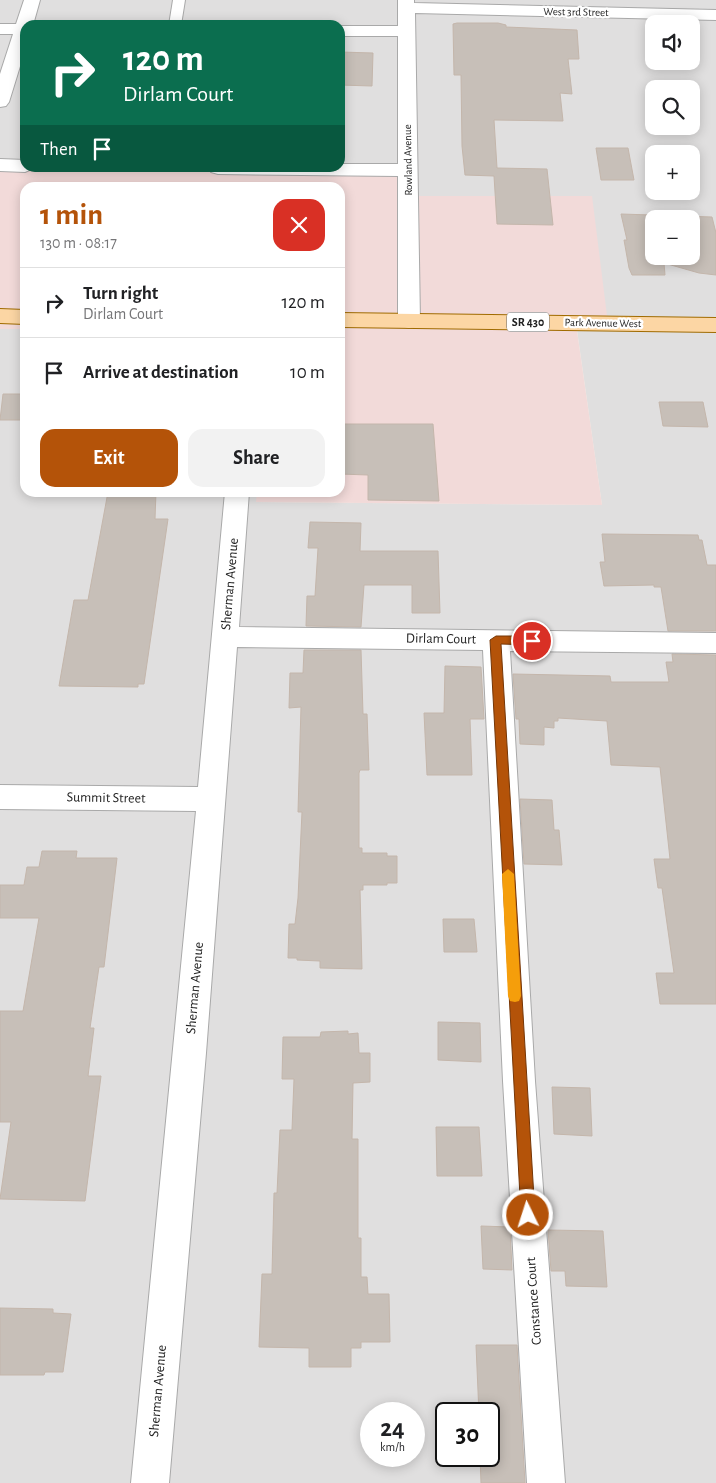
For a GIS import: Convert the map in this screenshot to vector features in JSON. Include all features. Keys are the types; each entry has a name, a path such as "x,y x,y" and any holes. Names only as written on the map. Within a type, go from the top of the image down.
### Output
{"main road":[{"path":"0,316 20,317"},
{"name":"Park Avenue West","path":"345,320 716,325"}],"street":[{"path":"26,20 32,0"},
{"name":"West 3rd Street","path":"407,4 716,15"},
{"name":"Rowland Avenue","path":"407,4 409,320"},
{"path":"0,29 20,29"},
{"path":"345,30 406,31"},
{"path":"0,102 20,41"},
{"path":"0,165 20,166"},
{"path":"345,169 408,170"},
{"name":"Sherman Avenue","path":"150,1483 238,497"},
{"name":"Dirlam Court","path":"225,637 716,643"},
{"name":"Constance Court","path":"496,640 519,1071 546,1483"},
{"name":"Summit Street","path":"0,797 212,799"}],"lane":[{"path":"176,20 179,0"}],"shaded area":[{"path":"0,0 716,0 716,1483 0,1483 0,329 20,329 20,497 257,497 257,502 602,505 576,323 592,196 416,196 345,187 345,182 299,182 216,172 345,172 345,20 20,20 20,171 0,171"},
{"path":"0,171 415,175 417,196 592,196 608,324 576,324 602,505 256,502 257,497 345,497 345,182 20,182 20,329 0,329"}],"building":[{"path":"498,23 506,25 506,27 577,30 579,59 568,59 572,94 560,93 563,121 494,120 497,168 547,169 553,225 497,224 494,176 465,175 462,146 461,75 454,75 453,24"},
{"path":"345,52 373,53 372,86 345,85"},
{"path":"596,148 628,148 634,180 601,180"},
{"path":"621,214 645,215 645,265 664,265 665,275 632,275 624,240 627,240"},
{"path":"700,217 712,217 716,233 716,275 699,273 671,265 700,265"},
{"path":"3,394 20,394 20,420 0,420"},
{"path":"659,402 703,402 708,427 663,426"},
{"path":"345,424 433,424 439,501 368,500 368,475 345,474"},
{"path":"107,497 156,497 155,519 168,519 144,684 138,684 138,687 59,686 74,600 88,600"},
{"path":"310,522 361,523 360,551 438,551 440,613 412,613 412,585 364,585 361,627 306,626 307,596 315,596 318,548 308,548"},
{"path":"602,534 698,535 699,540 702,540 707,565 716,565 716,631 668,631 661,587 654,587 654,585 604,586 600,562 605,562"},
{"path":"304,650 361,650 363,714 367,714 369,770 360,770 359,773 359,848 362,848 362,853 387,853 387,856 397,856 397,883 363,885 363,890 360,890 362,969 320,968 320,961 288,958 289,924 295,924 298,898 302,812 298,812 301,707 289,708 290,673 303,673"},
{"path":"672,654 716,655 716,1004 660,1004 656,973 674,973 662,888 658,888 654,859 670,859 660,767 611,765 607,721 558,718 558,721 554,721 554,728 544,727 544,745 520,744 519,719 516,719 513,674 610,676 611,682 669,682 666,662 673,662"},
{"path":"445,666 481,667 484,719 470,719 472,775 427,775 424,713 444,713"},
{"path":"520,799 552,800 554,830 559,830 562,865 524,864"},
{"path":"42,851 77,851 76,858 117,858 104,967 99,967 90,1028 94,1028 88,1076 101,1076 85,1201 0,1199 11,1122 0,1122 0,1011 23,1011 39,918 0,918 0,885 24,885 27,867 39,867"},
{"path":"443,919 474,919 477,952 444,952"},
{"path":"438,1022 480,1023 481,1062 438,1060"},
{"path":"348,1031 348,1034 358,1033 359,1053 370,1053 370,1082 353,1083 352,1139 358,1139 358,1238 361,1238 361,1277 367,1277 368,1294 389,1294 390,1342 361,1342 361,1348 351,1348 351,1367 309,1367 309,1348 259,1347 262,1274 272,1274 274,1193 277,1193 280,1130 292,1130 294,1079 282,1079 283,1037 320,1037 321,1032"},
{"path":"552,1087 590,1088 592,1136 554,1134"},
{"path":"436,1127 479,1127 482,1176 437,1176"},
{"path":"481,1226 510,1227 512,1270 483,1269"},
{"path":"548,1230 603,1231 607,1287 566,1286 565,1271 551,1271"},
{"path":"0,1308 53,1309 53,1313 71,1314 63,1372 45,1372 44,1375 0,1375"},
{"path":"476,1345 517,1345 525,1483 481,1483 480,1467 500,1467 500,1402 478,1402"}],"slow traffic":[{"path":"508,874 515,996"}],"route":[{"path":"528,1215 496,640 532,641"}]}
